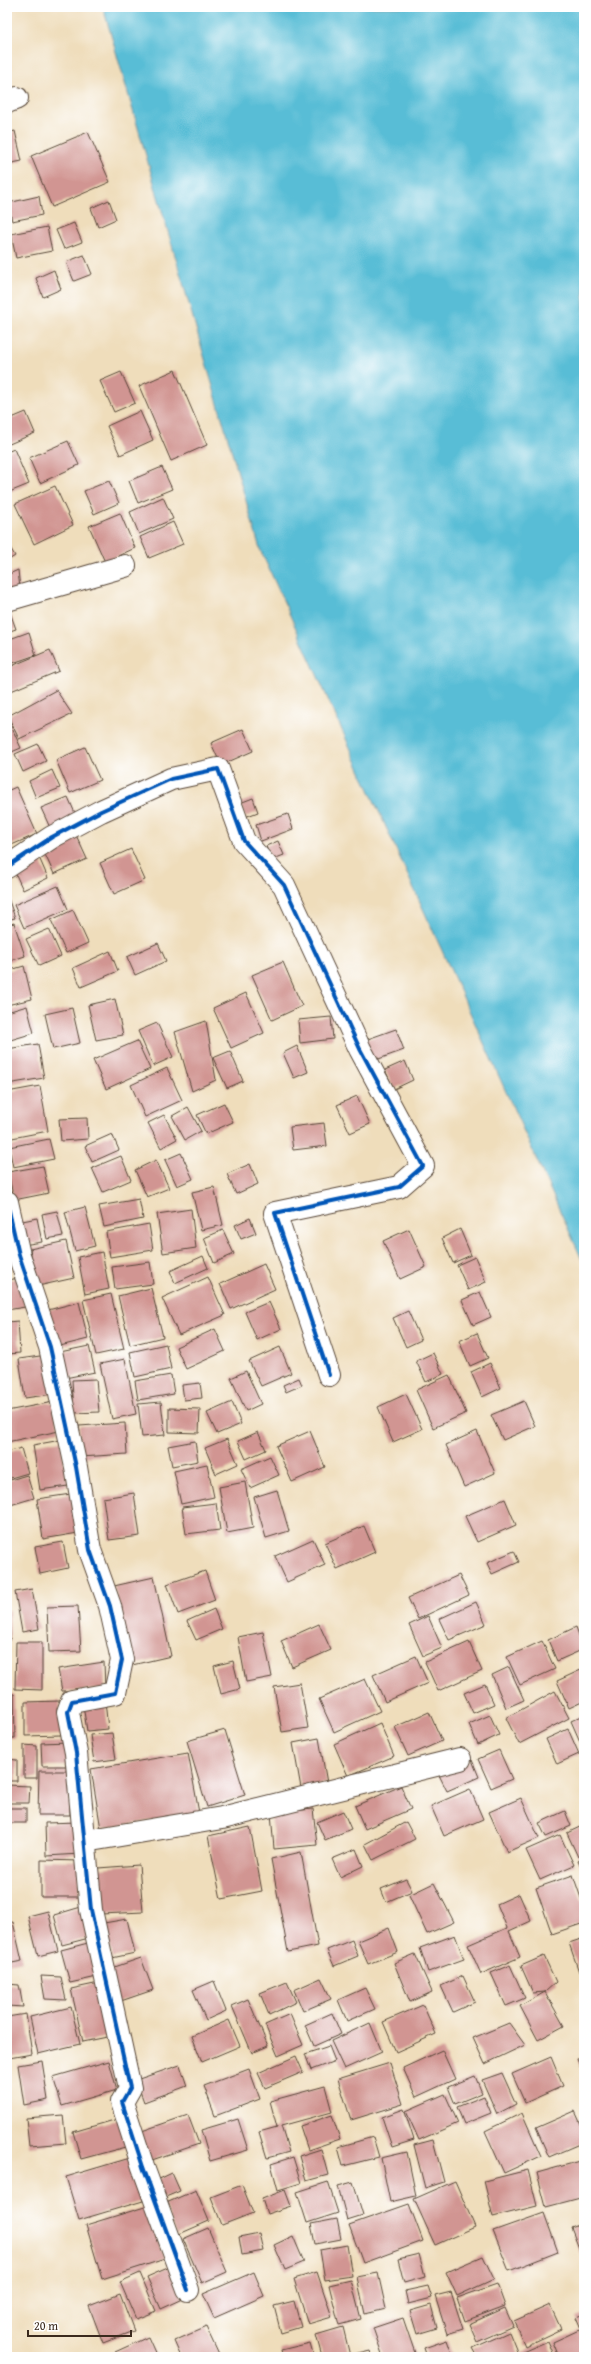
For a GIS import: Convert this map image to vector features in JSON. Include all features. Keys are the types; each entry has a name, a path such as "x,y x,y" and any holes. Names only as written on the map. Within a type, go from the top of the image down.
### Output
{"street":[{"path":"7,600 125,566"},
{"path":"7,867 52,837 101,811 171,779 218,769 244,841 284,884 360,1049 423,1166 399,1187 275,1213 329,1375"},
{"path":"7,1202 19,1255 50,1347 76,1467 90,1550 110,1606 122,1660 114,1693 72,1701 68,1712 76,1753 91,1910 130,2088 122,2102 142,2167 188,2290"},
{"path":"85,1841 222,1818 460,1759"}],"water":[{"path":"103,7 584,7 584,1264 260,549"}],"building":[{"path":"15,131 22,161 7,164 7,133"},
{"path":"88,132 110,182 52,207 31,156"},
{"path":"39,196 42,215 12,221 8,203"},
{"path":"109,200 116,219 98,227 91,208"},
{"path":"74,223 82,242 64,249 56,230"},
{"path":"47,227 52,251 16,258 11,234"},
{"path":"84,255 92,274 74,281 66,262"},
{"path":"54,270 61,289 43,297 36,278"},
{"path":"175,370 207,445 171,461 139,386"},
{"path":"121,372 135,403 114,412 100,381"},
{"path":"140,411 153,440 120,455 107,426"},
{"path":"26,412 35,433 7,445 7,420"},
{"path":"68,441 79,465 40,483 29,458"},
{"path":"14,449 29,484 7,493 7,452"},
{"path":"162,467 172,489 138,503 129,481"},
{"path":"109,481 119,503 94,514 84,491"},
{"path":"55,486 73,525 34,544 15,504"},
{"path":"163,497 173,519 139,534 130,512"},
{"path":"120,513 135,548 105,562 89,526"},
{"path":"173,522 183,544 149,558 140,537"},
{"path":"7,542 15,556 7,561"},
{"path":"18,570 20,589 7,594 7,575"},
{"path":"7,604 16,629 7,632"},
{"path":"29,632 36,655 7,665 7,640"},
{"path":"50,650 59,671 11,691 7,682 7,668"},
{"path":"56,690 72,714 19,739 8,716"},
{"path":"7,717 21,748 7,754"},
{"path":"243,729 253,751 221,765 211,743"},
{"path":"38,744 46,761 23,772 15,754"},
{"path":"85,747 100,780 70,793 56,760"},
{"path":"52,770 60,788 36,798 29,781"},
{"path":"16,787 37,834 7,847 7,791"},
{"path":"68,797 78,820 52,832 41,808"},
{"path":"253,798 258,812 245,817 240,803"},
{"path":"288,814 293,829 261,841 256,825"},
{"path":"76,835 87,859 54,874 43,850"},
{"path":"278,841 284,855 271,860 266,846"},
{"path":"131,849 145,880 114,894 100,863"},
{"path":"38,855 48,878 23,890 12,866"},
{"path":"58,886 68,909 24,928 14,905"},
{"path":"7,895 15,918 7,920"},
{"path":"73,910 88,943 66,953 51,920"},
{"path":"14,923 25,956 7,962 7,925"},
{"path":"49,929 61,956 39,966 26,939"},
{"path":"158,943 166,961 135,975 127,957"},
{"path":"110,951 118,971 81,987 73,968"},
{"path":"283,962 302,1006 272,1020 252,975"},
{"path":"24,966 32,999 7,1005 7,971"},
{"path":"246,993 264,1033 231,1048 213,1008"},
{"path":"115,999 123,1035 96,1040 88,1005"},
{"path":"27,1006 34,1033 7,1041 7,1012"},
{"path":"72,1008 80,1043 53,1049 45,1014"},
{"path":"331,1017 333,1039 300,1043 298,1020"},
{"path":"206,1021 216,1080 192,1091 175,1032"},
{"path":"157,1023 173,1057 153,1066 138,1031"},
{"path":"396,1029 404,1050 373,1061 365,1040"},
{"path":"137,1041 150,1069 106,1089 93,1060"},
{"path":"38,1044 44,1078 7,1084 7,1049"},
{"path":"297,1046 308,1072 294,1078 283,1053"},
{"path":"230,1051 243,1081 227,1088 213,1058"},
{"path":"405,1061 413,1080 394,1089 385,1070"},
{"path":"167,1068 182,1100 145,1117 131,1085"},
{"path":"40,1086 48,1131 7,1139 7,1092"},
{"path":"357,1096 370,1124 350,1133 337,1105"},
{"path":"224,1103 233,1122 206,1134 197,1115"},
{"path":"188,1107 201,1131 185,1140 172,1116"},
{"path":"164,1115 177,1139 161,1148 148,1123"},
{"path":"87,1118 88,1139 61,1141 59,1119"},
{"path":"324,1123 327,1146 293,1150 290,1127"},
{"path":"112,1134 119,1150 92,1162 85,1146"},
{"path":"49,1139 54,1159 13,1167 9,1147"},
{"path":"181,1153 193,1179 177,1186 165,1160"},
{"path":"121,1156 131,1180 103,1192 92,1168"},
{"path":"156,1160 169,1188 147,1197 135,1170"},
{"path":"250,1164 258,1184 236,1194 227,1174"},
{"path":"43,1166 49,1193 14,1200 8,1172"},
{"path":"214,1187 223,1225 201,1230 192,1192"},
{"path":"139,1199 143,1219 104,1227 99,1206"},
{"path":"85,1207 95,1246 75,1251 65,1212"},
{"path":"191,1209 196,1248 163,1253 157,1214"},
{"path":"57,1211 63,1236 47,1239 42,1214"},
{"path":"37,1218 42,1242 23,1245 18,1222"},
{"path":"250,1218 256,1233 241,1239 235,1225"},
{"path":"149,1224 153,1250 110,1257 106,1232"},
{"path":"409,1229 426,1267 400,1279 383,1241"},
{"path":"460,1229 471,1255 453,1263 442,1238"},
{"path":"223,1230 234,1254 214,1263 204,1238"},
{"path":"66,1241 74,1278 38,1286 30,1249"},
{"path":"102,1252 109,1289 85,1294 78,1257"},
{"path":"203,1256 208,1268 175,1283 170,1271"},
{"path":"475,1257 486,1282 468,1290 457,1265"},
{"path":"150,1262 153,1284 115,1289 112,1267"},
{"path":"264,1264 275,1289 231,1309 220,1284"},
{"path":"208,1277 225,1315 179,1335 162,1298"},
{"path":"20,1278 25,1307 7,1310 7,1280"},
{"path":"151,1288 163,1337 130,1345 118,1296"},
{"path":"480,1292 491,1317 473,1325 462,1300"},
{"path":"111,1294 124,1349 96,1355 83,1300"},
{"path":"79,1302 88,1339 56,1347 48,1310"},
{"path":"269,1302 281,1329 257,1340 245,1312"},
{"path":"408,1311 421,1340 406,1347 393,1318"},
{"path":"18,1321 20,1353 7,1354 7,1322"},
{"path":"215,1329 225,1351 186,1369 176,1347"},
{"path":"477,1333 488,1358 470,1366 459,1341"},
{"path":"166,1344 171,1369 135,1377 130,1352"},
{"path":"89,1346 95,1372 65,1378 60,1352"},
{"path":"280,1347 291,1373 261,1386 249,1361"},
{"path":"433,1353 443,1374 426,1382 416,1361"},
{"path":"47,1355 53,1394 25,1398 19,1359"},
{"path":"125,1359 136,1414 112,1419 100,1364"},
{"path":"490,1363 501,1388 482,1397 471,1372"},
{"path":"246,1371 261,1404 246,1411 231,1378"},
{"path":"171,1375 174,1394 138,1400 135,1381"},
{"path":"449,1375 466,1413 433,1428 416,1390"},
{"path":"299,1378 302,1385 286,1392 283,1385"},
{"path":"96,1379 99,1412 74,1413 72,1380"},
{"path":"200,1383 202,1398 184,1400 182,1385"},
{"path":"406,1394 422,1429 393,1442 378,1407"},
{"path":"524,1401 535,1426 503,1440 491,1415"},
{"path":"53,1402 59,1431 7,1442 7,1411"},
{"path":"161,1402 165,1435 142,1437 138,1404"},
{"path":"232,1402 241,1424 217,1434 207,1413"},
{"path":"169,1408 200,1409 199,1433 169,1432"},
{"path":"125,1423 127,1454 81,1457 79,1426"},
{"path":"310,1431 325,1467 292,1482 276,1446"},
{"path":"477,1431 495,1473 464,1487 446,1445"},
{"path":"258,1432 266,1450 246,1459 238,1441"},
{"path":"227,1439 238,1464 216,1474 205,1448"},
{"path":"61,1440 68,1486 40,1490 33,1445"},
{"path":"195,1441 198,1461 172,1466 168,1446"},
{"path":"21,1448 28,1473 7,1479 7,1452"},
{"path":"270,1456 279,1475 250,1488 241,1469"},
{"path":"207,1464 214,1497 181,1504 174,1471"},
{"path":"27,1475 34,1498 7,1506 7,1481"},
{"path":"245,1482 253,1528 227,1533 219,1487"},
{"path":"277,1490 289,1531 266,1538 254,1497"},
{"path":"134,1493 140,1536 109,1540 103,1498"},
{"path":"71,1494 78,1533 43,1539 37,1499"},
{"path":"505,1499 516,1525 477,1542 465,1516"},
{"path":"216,1503 220,1530 186,1534 182,1507"},
{"path":"364,1526 375,1552 337,1569 325,1543"},
{"path":"313,1539 325,1565 287,1582 275,1556"},
{"path":"63,1542 68,1568 40,1574 35,1547"},
{"path":"514,1551 519,1562 492,1574 487,1563"},
{"path":"205,1571 215,1600 178,1614 167,1584"},
{"path":"459,1575 469,1595 418,1619 408,1598"},
{"path":"154,1577 171,1656 132,1665 114,1586"},
{"path":"32,1589 39,1629 22,1632 15,1592"},
{"path":"476,1602 486,1624 449,1640 439,1619"},
{"path":"78,1606 81,1651 49,1652 47,1607"},
{"path":"214,1609 222,1629 196,1640 187,1621"},
{"path":"7,1610 9,1610 10,1640 7,1640"},
{"path":"428,1616 442,1648 423,1656 409,1625"},
{"path":"319,1624 331,1650 292,1667 281,1641"},
{"path":"576,1627 584,1649 557,1661 548,1640"},
{"path":"263,1632 272,1677 246,1682 238,1637"},
{"path":"542,1641 555,1669 520,1685 507,1657"},
{"path":"16,1642 42,1642 42,1690 15,1689"},
{"path":"469,1642 482,1671 438,1691 425,1662"},
{"path":"416,1656 428,1683 385,1702 373,1675"},
{"path":"233,1661 240,1689 221,1694 214,1666"},
{"path":"104,1662 105,1689 62,1691 58,1669"},
{"path":"509,1667 524,1700 506,1708 492,1675"},
{"path":"583,1669 584,1701 569,1708 557,1681"},
{"path":"365,1679 380,1711 334,1732 319,1699"},
{"path":"300,1683 308,1728 282,1732 274,1687"},
{"path":"485,1684 494,1704 473,1713 464,1693"},
{"path":"555,1691 569,1718 519,1744 506,1718"},
{"path":"7,1694 14,1694 15,1738 7,1738"},
{"path":"60,1701 61,1735 25,1736 25,1702"},
{"path":"105,1701 108,1729 87,1731 83,1705"},
{"path":"429,1712 442,1741 408,1756 395,1727"},
{"path":"490,1715 499,1735 478,1745 469,1724"},
{"path":"584,1715 584,1745 582,1746 571,1721"},
{"path":"380,1723 394,1756 348,1776 334,1744"},
{"path":"568,1729 579,1754 557,1764 546,1739"},
{"path":"225,1730 245,1795 207,1807 187,1741"},
{"path":"112,1733 116,1759 94,1762 90,1735"},
{"path":"319,1738 327,1783 301,1788 293,1743"},
{"path":"68,1742 68,1766 42,1766 41,1743"},
{"path":"24,1745 37,1746 37,1778 24,1778"},
{"path":"499,1750 512,1779 491,1788 478,1759"},
{"path":"188,1753 199,1813 101,1829 91,1769"},
{"path":"7,1759 17,1760 17,1781 7,1781"},
{"path":"472,1760 479,1777 447,1791 439,1775"},
{"path":"39,1771 69,1771 70,1815 38,1815"},
{"path":"7,1785 30,1786 29,1803 7,1803"},
{"path":"401,1786 411,1809 365,1829 355,1806"},
{"path":"470,1789 483,1819 444,1836 431,1806"},
{"path":"521,1798 539,1838 507,1852 489,1812"},
{"path":"7,1808 26,1808 26,1823 7,1823"},
{"path":"313,1809 317,1845 274,1849 271,1813"},
{"path":"343,1811 351,1829 325,1840 317,1822"},
{"path":"565,1811 571,1826 546,1837 539,1823"},
{"path":"79,1822 80,1854 46,1856 45,1823"},
{"path":"406,1822 415,1839 373,1860 365,1844"},
{"path":"584,1825 584,1854 578,1857 567,1833"},
{"path":"250,1827 262,1891 221,1899 208,1836"},
{"path":"560,1835 574,1865 540,1880 526,1850"},
{"path":"356,1849 363,1866 340,1877 332,1859"},
{"path":"301,1852 318,1946 288,1952 271,1859"},
{"path":"584,1858 584,1874 578,1861"},
{"path":"41,1860 80,1861 80,1897 41,1897"},
{"path":"139,1865 143,1912 101,1914 98,1868"},
{"path":"573,1875 584,1907 584,1923 552,1934 536,1888"},
{"path":"406,1879 412,1891 386,1902 381,1889"},
{"path":"434,1883 454,1922 427,1934 409,1895"},
{"path":"519,1894 531,1921 509,1931 520,1957 481,1974 468,1945 507,1928 497,1904"},
{"path":"81,1907 89,1938 62,1945 54,1915"},
{"path":"48,1911 58,1951 38,1956 28,1916"},
{"path":"127,1919 135,1953 112,1958 104,1923"},
{"path":"13,1922 22,1961 7,1964 7,1923"},
{"path":"389,1928 398,1952 368,1964 358,1941"},
{"path":"455,1935 464,1959 428,1972 420,1948"},
{"path":"584,1938 584,1970 579,1972 569,1943"},
{"path":"352,1940 358,1956 334,1966 327,1950"},
{"path":"88,1943 97,1977 70,1983 61,1950"},
{"path":"415,1954 432,1992 410,2002 394,1963"},
{"path":"544,1956 556,1982 545,1992 533,1993 521,1966"},
{"path":"141,1958 153,1990 118,2002 106,1970"},
{"path":"510,1965 525,1998 506,2006 491,1973"},
{"path":"41,1976 61,1977 66,2000 45,1999"},
{"path":"463,1976 475,2002 453,2012 441,1986"},
{"path":"321,1978 331,1999 303,2011 294,1990"},
{"path":"214,1981 226,2011 206,2020 193,1990"},
{"path":"287,1982 296,2002 269,2015 260,1993"},
{"path":"99,1983 112,2036 83,2042 71,1989"},
{"path":"7,1984 19,1985 23,2007 7,2006"},
{"path":"365,1988 375,2009 347,2021 338,2000"},
{"path":"545,1992 564,2026 538,2040 520,2006"},
{"path":"248,1999 268,2046 252,2053 232,2006"},
{"path":"423,2005 436,2034 396,2052 383,2022"},
{"path":"71,2007 80,2044 38,2054 30,2017"},
{"path":"332,2013 341,2034 314,2046 305,2025"},
{"path":"26,2014 32,2054 9,2058 7,2017"},
{"path":"290,2014 303,2045 278,2056 265,2025"},
{"path":"229,2020 240,2046 202,2062 192,2036"},
{"path":"370,2023 382,2052 344,2069 331,2041"},
{"path":"509,2023 525,2045 485,2064 473,2038"},
{"path":"329,2046 335,2061 311,2070 305,2054"},
{"path":"442,2050 455,2079 416,2097 403,2068"},
{"path":"296,2056 303,2072 265,2088 258,2073"},
{"path":"584,2056 584,2076 577,2059"},
{"path":"551,2057 563,2086 525,2103 512,2074"},
{"path":"42,2061 48,2100 24,2105 18,2065"},
{"path":"109,2061 117,2090 62,2106 53,2077"},
{"path":"390,2063 403,2104 351,2120 338,2079"},
{"path":"180,2065 187,2086 144,2102 136,2080"},
{"path":"249,2069 260,2099 215,2116 204,2086"},
{"path":"502,2073 516,2104 497,2114 482,2080"},
{"path":"475,2076 482,2093 455,2104 448,2087"},
{"path":"325,2086 332,2112 281,2126 289,2152 267,2158 259,2132 277,2127 270,2101"},
{"path":"445,2094 458,2123 419,2140 406,2111"},
{"path":"484,2096 491,2113 464,2124 457,2107"},
{"path":"404,2109 414,2140 392,2147 382,2117"},
{"path":"575,2111 584,2131 584,2142 549,2157 536,2128"},
{"path":"522,2113 541,2156 504,2173 485,2131"},
{"path":"63,2115 66,2143 29,2146 26,2118"},
{"path":"188,2115 199,2144 149,2161 139,2132"},
{"path":"332,2115 340,2139 308,2150 300,2126"},
{"path":"121,2118 129,2146 81,2159 73,2132"},
{"path":"238,2119 248,2150 210,2161 201,2130"},
{"path":"373,2137 379,2157 343,2166 338,2147"},
{"path":"433,2140 444,2182 425,2188 414,2145"},
{"path":"321,2149 328,2175 306,2181 299,2156"},
{"path":"407,2152 416,2196 390,2202 381,2158"},
{"path":"293,2157 301,2183 278,2190 271,2164"},
{"path":"130,2158 143,2201 79,2220 66,2177"},
{"path":"584,2160 584,2197 546,2207 537,2173"},
{"path":"528,2170 537,2206 493,2217 484,2181"},
{"path":"172,2173 180,2191 161,2199 153,2182"},
{"path":"455,2181 475,2227 435,2245 414,2199"},
{"path":"328,2182 338,2213 307,2223 297,2192"},
{"path":"353,2182 363,2215 347,2220 338,2186"},
{"path":"242,2185 253,2213 222,2225 211,2197"},
{"path":"196,2190 209,2221 177,2235 164,2204"},
{"path":"285,2190 291,2206 267,2214 262,2199"},
{"path":"409,2204 423,2241 363,2263 349,2225"},
{"path":"148,2206 165,2259 102,2279 86,2225"},
{"path":"544,2213 558,2252 509,2271 493,2231"},
{"path":"337,2219 341,2239 315,2244 311,2224"},
{"path":"584,2223 584,2255 582,2256 571,2228"},
{"path":"208,2228 227,2272 202,2283 183,2239"},
{"path":"259,2233 263,2251 242,2255 239,2237"},
{"path":"293,2236 304,2262 285,2270 274,2245"},
{"path":"347,2245 352,2276 325,2280 320,2250"},
{"path":"419,2254 425,2277 404,2283 398,2259"},
{"path":"483,2256 494,2279 457,2296 446,2272"},
{"path":"170,2267 183,2299 161,2309 147,2277"},
{"path":"254,2272 264,2296 214,2318 203,2294"},
{"path":"317,2272 332,2317 308,2324 294,2279"},
{"path":"140,2273 156,2311 136,2319 120,2282"},
{"path":"378,2273 386,2309 365,2314 357,2277"},
{"path":"351,2280 361,2319 339,2325 329,2285"},
{"path":"497,2284 505,2306 465,2321 457,2298"},
{"path":"428,2286 432,2298 408,2304 405,2291"},
{"path":"451,2292 463,2329 447,2334 435,2296"},
{"path":"120,2294 134,2331 103,2343 89,2306"},
{"path":"294,2301 301,2327 281,2333 274,2306"},
{"path":"431,2305 437,2328 417,2334 410,2311"},
{"path":"550,2305 561,2329 525,2346 514,2321"},
{"path":"505,2308 513,2326 477,2342 469,2324"},
{"path":"584,2314 584,2335 576,2317"},
{"path":"403,2318 416,2356 383,2357 373,2328"},
{"path":"206,2327 220,2357 181,2357 174,2341"},
{"path":"343,2327 350,2356 370,2351 372,2357 322,2357 316,2335"},
{"path":"579,2330 584,2341 584,2356 559,2357 553,2342"},
{"path":"509,2332 518,2354 548,2341 555,2357 478,2357 473,2348"},
{"path":"148,2337 157,2357 118,2357 115,2352"},
{"path":"447,2340 452,2354 443,2357 427,2357 424,2348"},
{"path":"310,2343 314,2357 283,2357 281,2350"}],"cycle path":[{"path":"7,867 52,837 101,811 171,779 218,769 244,841 284,885 360,1049 423,1166 399,1187 275,1213 329,1375"},
{"path":"7,1202 19,1255 50,1347 76,1467 90,1550 110,1606 122,1660 115,1693 72,1701 68,1712 76,1753 91,1910 130,2088 122,2102 143,2167 188,2290"}]}
